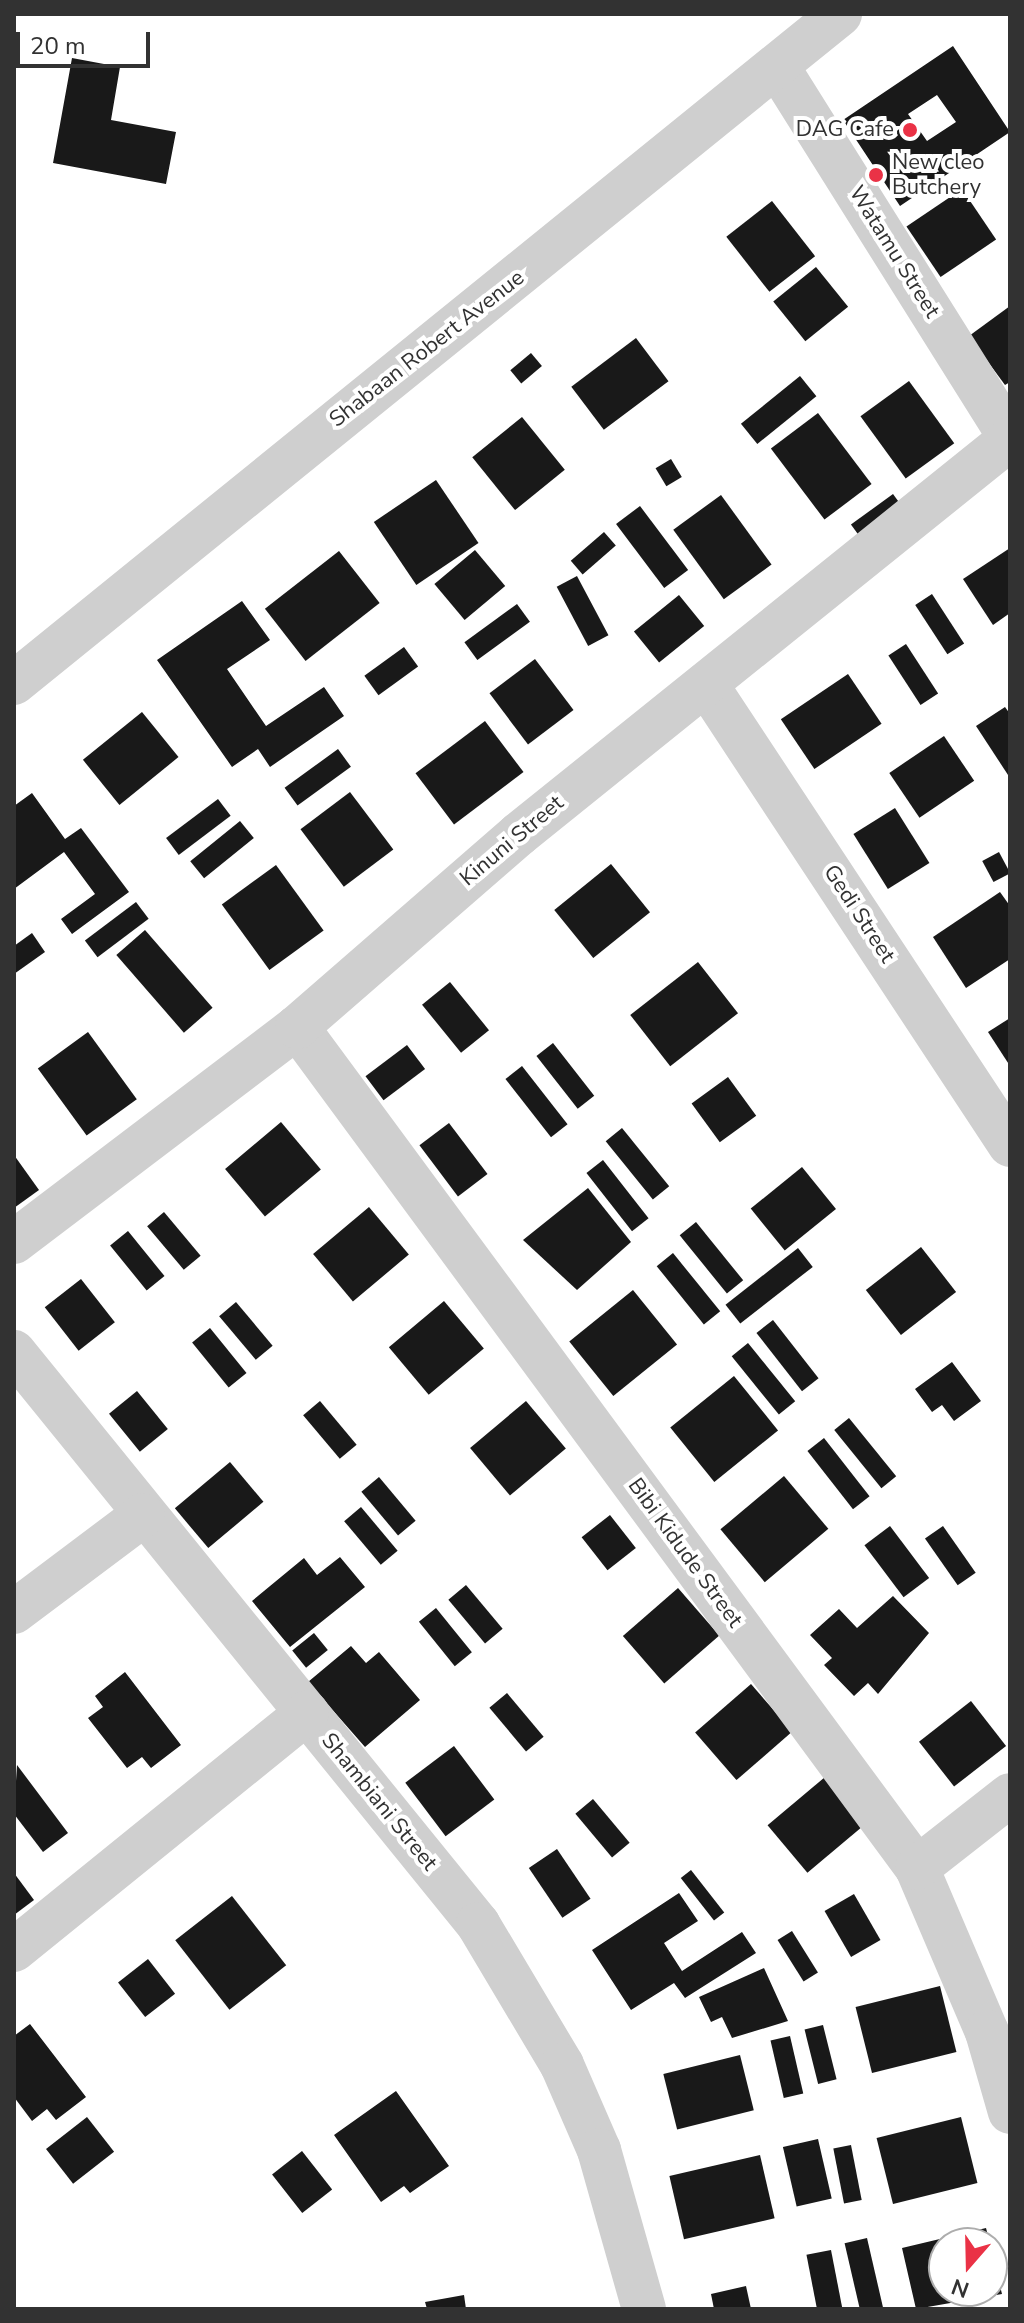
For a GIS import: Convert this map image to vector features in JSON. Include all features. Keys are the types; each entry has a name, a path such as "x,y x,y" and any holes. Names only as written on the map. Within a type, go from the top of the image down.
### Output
{"street":[{"name":"Shabaan Robert Avenue","path":"14,683 840,14"},
{"name":"Watamu Street","path":"777,66 1010,439"},
{"name":"Kinuni Street","path":"14,1242 297,1027 519,834 1010,439"},
{"name":"Gedi Street","path":"706,684 1010,1145"},
{"name":"Bibi Kidude Street","path":"297,1027 917,1868 987,2032 1010,2112"},
{"name":"Shambiani Street","path":"14,1352 143,1515 478,1924 524,1994 599,2150 644,2309"},
{"path":"14,1612 143,1515"},
{"path":"14,1950 307,1713"},
{"path":"917,1868 1010,1795"}],"building":[{"path":"953,46 1010,132 900,206 843,120","holes":["937,95 956,122 927,141 908,114"]},
{"path":"72,58 120,67 111,120 176,132 166,184 53,163"},
{"path":"962,189 996,240 941,277 906,226"},
{"path":"772,201 815,256 769,292 726,237"},
{"path":"816,267 848,307 805,341 773,302"},
{"path":"1010,306 1010,382 1005,385 969,336"},
{"path":"636,338 668,381 604,430 571,387"},
{"path":"531,353 542,366 521,383 510,370"},
{"path":"800,376 816,396 757,444 741,424"},
{"path":"909,381 954,443 906,479 860,416"},
{"path":"818,413 872,484 824,520 771,449"},
{"path":"522,417 565,470 515,510 472,457"},
{"path":"671,459 682,477 666,486 656,468"},
{"path":"436,480 478,543 416,585 374,522"},
{"path":"893,494 908,515 866,546 851,525"},
{"path":"721,495 772,565 724,599 673,530"},
{"path":"640,506 688,570 664,588 616,524"},
{"path":"604,532 616,546 583,574 571,561"},
{"path":"1010,548 1010,613 993,625 963,579"},
{"path":"475,550 505,586 465,620 434,584"},
{"path":"339,551 380,603 306,661 265,609"},
{"path":"577,576 608,635 588,646 557,587"},
{"path":"932,594 964,643 947,654 915,605"},
{"path":"679,595 704,626 659,663 634,632"},
{"path":"242,601 270,640 227,669 266,726 324,687 344,716 270,767 258,749 232,767 157,660"},
{"path":"517,604 530,622 477,660 464,642"},
{"path":"906,644 938,693 921,705 888,655"},
{"path":"404,647 418,666 378,695 364,676"},
{"path":"535,659 574,710 528,744 489,693"},
{"path":"848,674 882,724 814,769 781,719"},
{"path":"1005,707 1010,714 1010,778 976,726"},
{"path":"142,712 179,757 119,805 83,760"},
{"path":"485,721 524,772 454,824 416,773"},
{"path":"944,736 974,781 919,818 889,773"},
{"path":"338,749 351,767 298,806 285,788"},
{"path":"350,792 393,850 344,887 300,829"},
{"path":"32,793 65,839 81,828 129,892 72,934 61,919 95,894 64,852 14,889 14,806"},
{"path":"218,799 231,816 179,855 166,838"},
{"path":"895,808 929,863 888,889 853,834"},
{"path":"240,821 254,838 204,878 190,861"},
{"path":"999,852 1010,873 993,882 982,861"},
{"path":"611,864 650,912 593,958 554,910"},
{"path":"276,865 324,931 269,970 222,904"},
{"path":"1000,892 1010,906 1010,959 966,988 933,937"},
{"path":"136,902 149,919 98,957 85,941"},
{"path":"145,930 213,1008 184,1033 116,955"},
{"path":"32,933 45,952 14,974 14,946"},
{"path":"698,962 738,1013 670,1066 630,1015"},
{"path":"450,982 489,1030 461,1053 422,1005"},
{"path":"1010,1018 1010,1066 988,1032"},
{"path":"88,1032 137,1099 87,1136 38,1068"},
{"path":"553,1043 594,1096 578,1109 536,1056"},
{"path":"407,1045 425,1069 384,1100 365,1076"},
{"path":"522,1066 568,1124 551,1137 505,1079"},
{"path":"728,1077 756,1116 720,1142 692,1103"},
{"path":"281,1122 321,1169 265,1216 225,1169"},
{"path":"449,1123 488,1174 458,1196 419,1145"},
{"path":"622,1128 669,1186 653,1200 606,1141"},
{"path":"14,1155 39,1190 14,1208"},
{"path":"603,1160 649,1218 632,1231 586,1173"},
{"path":"802,1167 836,1209 785,1251 751,1209"},
{"path":"588,1188 631,1242 577,1290 523,1240"},
{"path":"369,1207 409,1254 353,1301 313,1254"},
{"path":"164,1212 201,1256 184,1270 147,1226"},
{"path":"696,1222 743,1280 727,1294 680,1235"},
{"path":"128,1231 165,1276 147,1291 110,1245"},
{"path":"921,1247 956,1292 901,1335 866,1290"},
{"path":"798,1248 813,1267 740,1324 726,1305"},
{"path":"673,1253 720,1311 704,1325 657,1266"},
{"path":"81,1279 115,1322 79,1351 45,1307"},
{"path":"633,1290 677,1344 613,1396 569,1342"},
{"path":"444,1301 484,1348 429,1395 389,1347"},
{"path":"236,1302 273,1346 256,1360 219,1316"},
{"path":"773,1320 819,1378 802,1391 756,1333"},
{"path":"210,1328 247,1373 229,1388 192,1342"},
{"path":"748,1343 795,1401 779,1415 732,1356"},
{"path":"952,1362 981,1401 954,1421 942,1405 932,1412 915,1389"},
{"path":"734,1376 778,1430 714,1482 670,1428"},
{"path":"137,1391 168,1429 140,1452 109,1414"},
{"path":"320,1401 357,1445 340,1459 303,1415"},
{"path":"526,1401 566,1448 510,1495 470,1448"},
{"path":"849,1418 896,1476 881,1488 834,1430"},
{"path":"824,1438 870,1496 853,1509 807,1451"},
{"path":"230,1462 263,1502 208,1548 175,1508"},
{"path":"784,1476 828,1529 765,1582 720,1529"},
{"path":"379,1477 416,1521 398,1535 361,1492"},
{"path":"361,1507 398,1551 381,1565 344,1521"},
{"path":"610,1515 636,1548 607,1570 582,1537"},
{"path":"890,1526 929,1578 904,1597 864,1545"},
{"path":"943,1526 976,1573 958,1585 925,1539"},
{"path":"340,1557 365,1587 290,1647 252,1601 304,1558 317,1575"},
{"path":"466,1585 503,1629 485,1643 448,1600"},
{"path":"678,1588 719,1636 664,1683 623,1636"},
{"path":"893,1596 929,1633 878,1694 868,1683 854,1696 824,1665 832,1658 810,1635 839,1609 857,1628"},
{"path":"436,1608 472,1652 455,1666 419,1622"},
{"path":"314,1633 328,1650 306,1668 292,1651"},
{"path":"351,1646 366,1663 379,1652 420,1700 365,1747 308,1682"},
{"path":"125,1672 181,1745 151,1768 142,1757 127,1768 88,1718 103,1707 95,1696"},
{"path":"751,1684 792,1732 736,1780 695,1733"},
{"path":"507,1693 544,1737 526,1751 489,1708"},
{"path":"971,1701 1006,1746 954,1787 919,1742"},
{"path":"454,1746 494,1800 446,1836 405,1783"},
{"path":"17,1765 68,1833 43,1852 14,1814"},
{"path":"825,1777 865,1824 807,1873 768,1825"},
{"path":"593,1799 630,1843 612,1857 575,1814"},
{"path":"557,1849 591,1899 562,1918 529,1868"},
{"path":"691,1870 724,1913 714,1921 681,1878"},
{"path":"14,1873 34,1900 14,1915"},
{"path":"679,1893 698,1921 664,1943 682,1971 742,1932 756,1953 685,1998 674,1983 631,2010 592,1950"},
{"path":"854,1894 880,1940 851,1957 825,1911"},
{"path":"232,1896 286,1965 229,2010 175,1940"},
{"path":"792,1931 818,1973 804,1982 778,1940"},
{"path":"148,1959 175,1994 145,2017 118,1982"},
{"path":"764,1968 788,2021 732,2038 722,2017 711,2022 699,1997"},
{"path":"940,1986 956,2052 872,2073 856,2007"},
{"path":"30,2024 86,2097 56,2120 47,2109 32,2121 14,2097 14,2036"},
{"path":"823,2025 837,2079 818,2084 805,2030"},
{"path":"790,2036 803,2093 784,2098 771,2040"},
{"path":"740,2055 754,2110 677,2129 663,2074"},
{"path":"396,2091 449,2166 410,2193 404,2186 381,2202 334,2135"},
{"path":"87,2117 114,2152 73,2184 46,2149"},
{"path":"961,2117 977,2183 893,2204 877,2138"},
{"path":"818,2139 832,2198 797,2207 783,2147"},
{"path":"851,2145 862,2200 844,2203 833,2148"},
{"path":"302,2151 332,2190 302,2213 272,2174"},
{"path":"760,2155 775,2218 684,2239 669,2176"},
{"path":"867,2238 883,2309 860,2309 845,2243"},
{"path":"928,2242 928,2307 916,2309 902,2248"},
{"path":"831,2250 842,2309 817,2309 806,2255"},
{"path":"746,2286 751,2309 714,2309 711,2294"},
{"path":"464,2295 466,2309 427,2309 425,2302"}],"place":[{"name":"DAG Cafe","path":"910,130"},
{"name":"New cleo Butchery","path":"876,175"}]}
